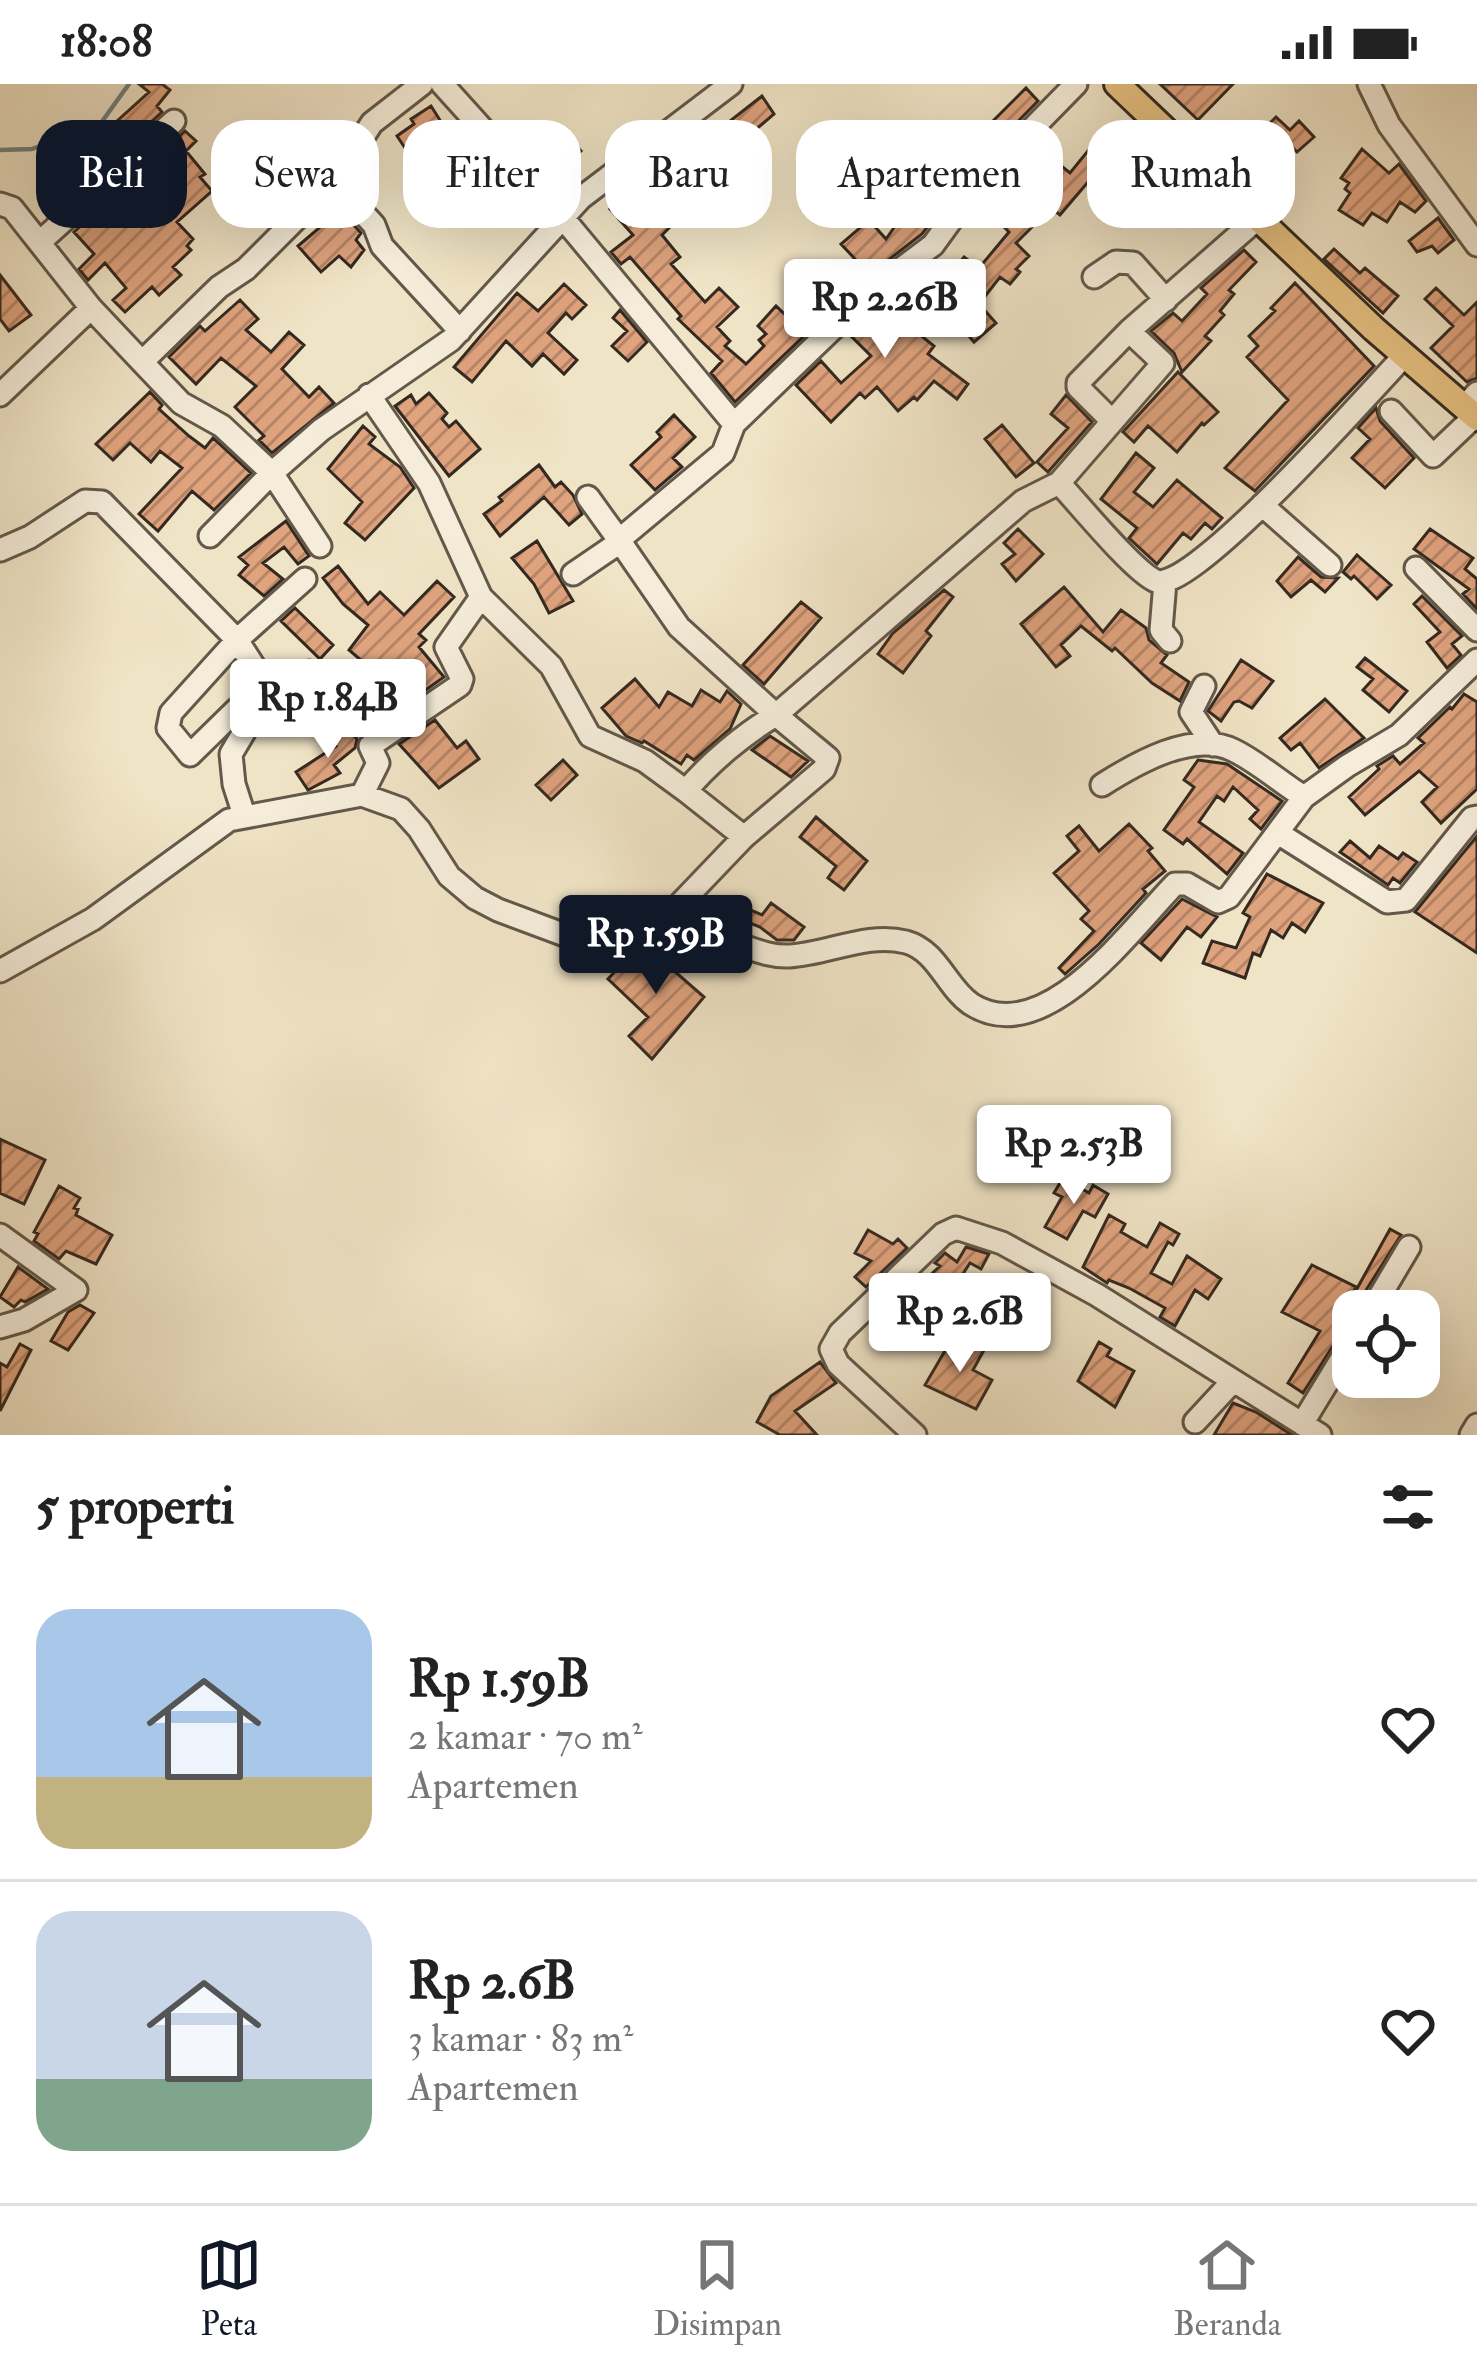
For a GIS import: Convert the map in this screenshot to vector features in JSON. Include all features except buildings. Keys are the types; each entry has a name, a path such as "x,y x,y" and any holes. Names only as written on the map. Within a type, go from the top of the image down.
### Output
{"main road":[{"path":"1117,84 1154,120"},
{"path":"1267,228 1404,356 1473,408"}],"street":[{"path":"376,120 422,84"},
{"path":"442,84 475,120"},
{"path":"581,202 628,160 731,84"},
{"path":"1040,120 1076,84"},
{"path":"1369,84 1389,125 1477,244"},
{"path":"0,204 12,208 91,308 181,403 222,426 272,472 320,545"},
{"path":"41,242 56,228"},
{"path":"142,362 286,228"},
{"path":"375,228 382,246 460,331"},
{"path":"210,536 272,472 460,331 554,228"},
{"path":"571,228 734,424"},
{"path":"573,574 620,541 723,453 734,424 873,290 933,245 946,228"},
{"path":"1112,421 1078,383 1129,331 1247,228"},
{"path":"1094,277 1116,262 1133,263 1166,300"},
{"path":"0,395 91,308"},
{"path":"686,791 700,774 776,716 1023,501 1059,483 1163,363 1129,331"},
{"path":"1059,483 1137,565 1155,581 1166,582 1199,562 1262,505 1404,356"},
{"path":"369,395 429,483 481,597 551,666 590,736 645,761 744,838"},
{"path":"1391,411 1432,456 1473,408"},
{"path":"588,497 679,627 828,762 744,838 656,929"},
{"path":"0,550 30,537 85,501 94,499 110,508 237,640 257,671 264,704"},
{"path":"1262,505 1330,565"},
{"path":"1416,568 1477,630"},
{"path":"237,709 190,754 167,728 171,713 237,640 304,579"},
{"path":"1166,582 1161,630 1170,641"},
{"path":"362,795 377,763 370,746 460,685 462,679 446,647 481,597"},
{"path":"0,970 93,919 229,820 362,795 401,809 459,886 514,917 581,941 600,942 656,929 788,956 868,940 911,944 932,957 967,1001 983,1011 1026,1012 1042,1008 1074,987 1175,884 1187,884 1209,899 1223,901 1304,797 1399,735 1477,660"},
{"path":"244,815 231,754 264,704 309,672"},
{"path":"1204,686 1191,712 1213,745"},
{"path":"1102,785 1160,753 1213,745 1231,749 1304,797"},
{"path":"1278,833 1397,904 1406,900 1476,816"},
{"path":"916,1435 838,1364 831,1349 840,1333 947,1231 956,1228 974,1232 1097,1295 1311,1429 1332,1384"},
{"path":"0,1235 76,1291 0,1328"},
{"path":"1383,1290 1409,1247"},
{"path":"898,1279 931,1310"},
{"path":"1195,1422 1233,1381"},
{"path":"1471,1435 1477,1426"}],"waterway":[{"path":"0,150 32,149 101,123 129,84"}]}
